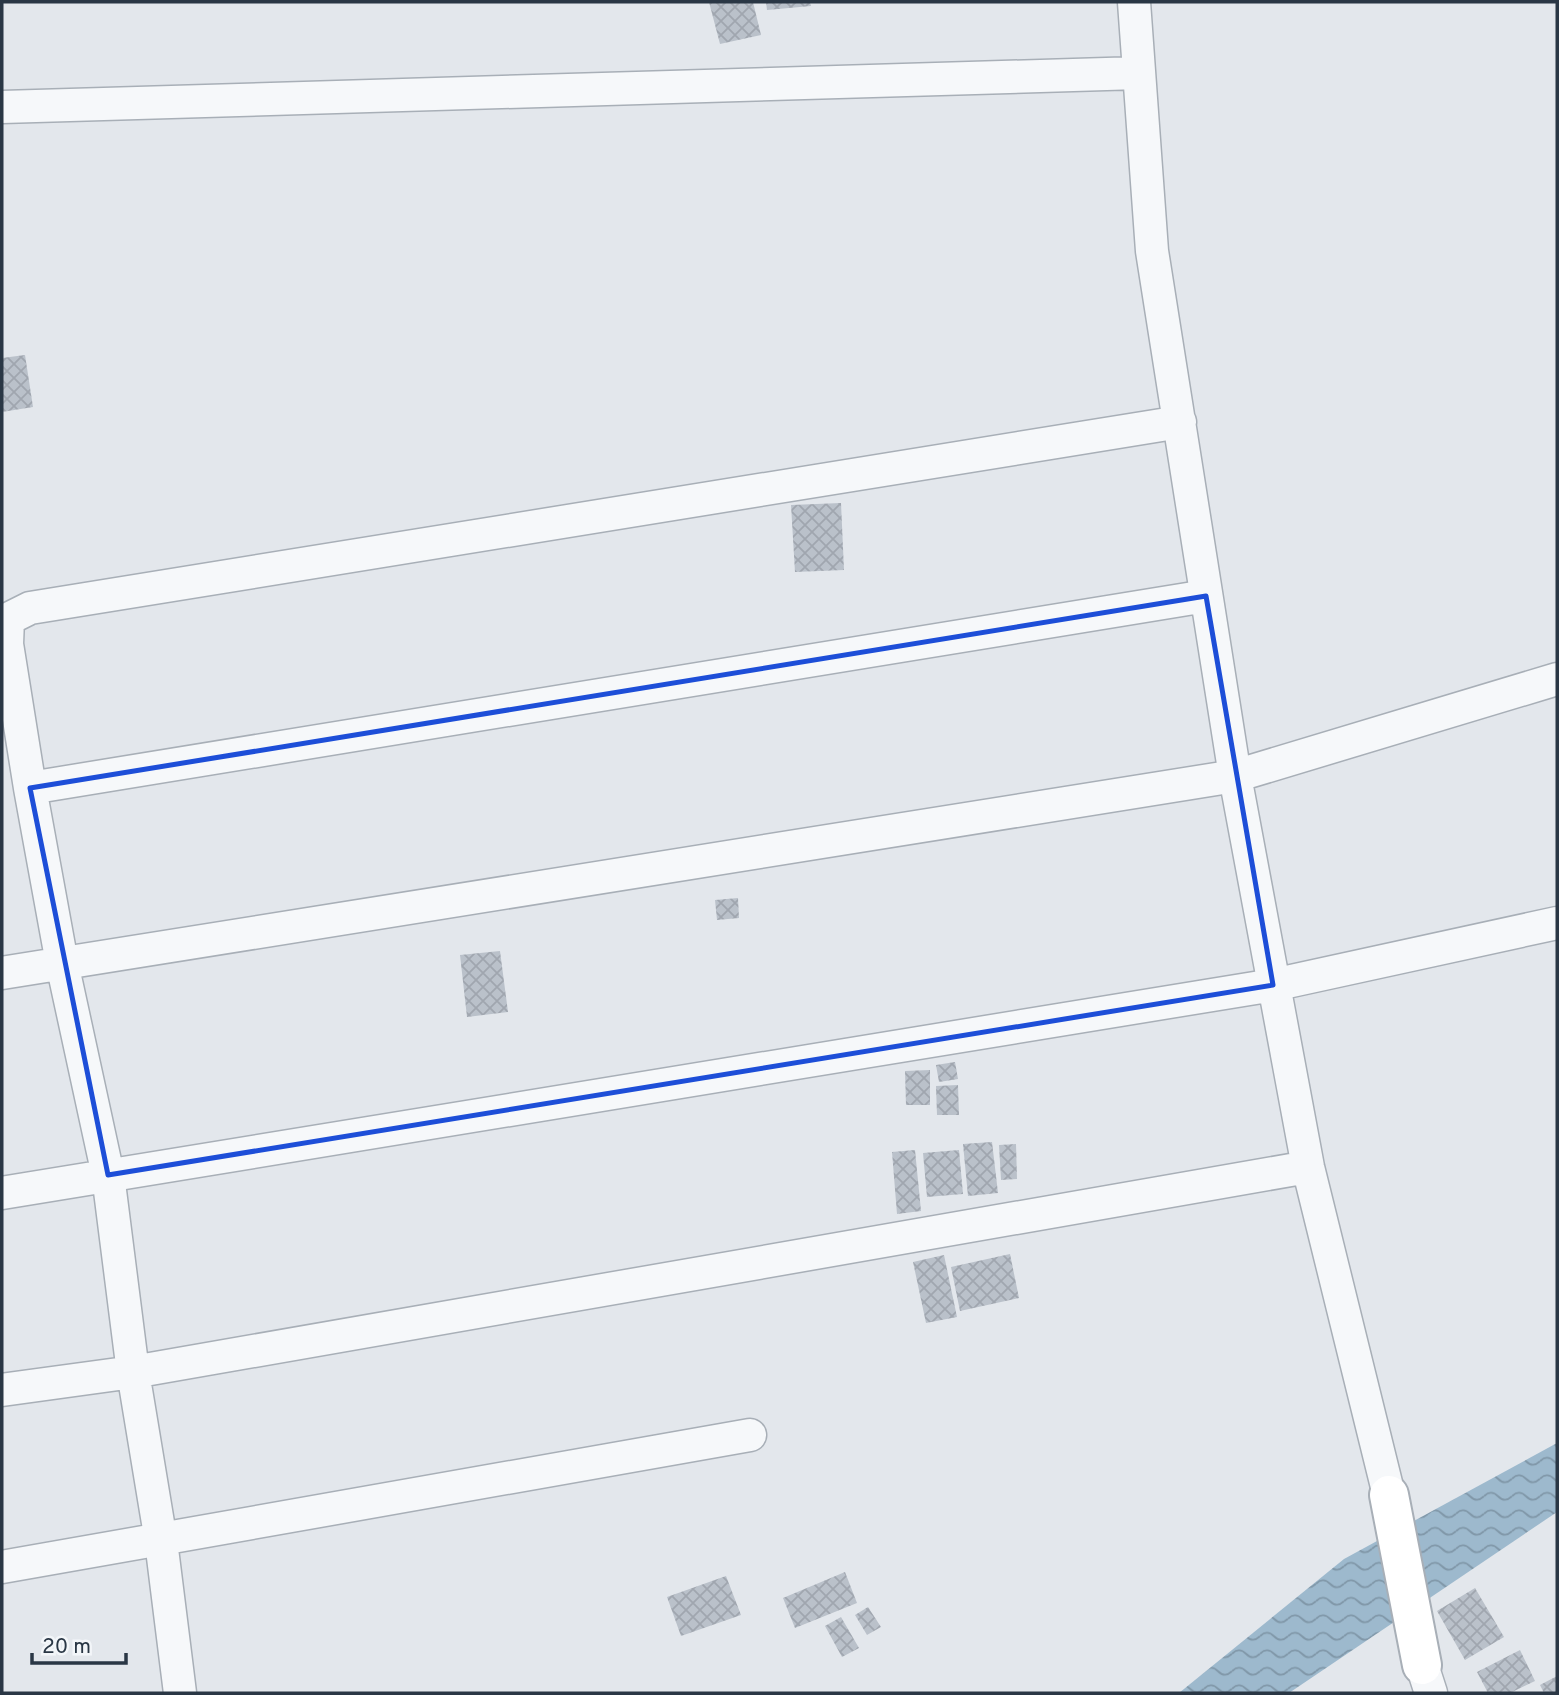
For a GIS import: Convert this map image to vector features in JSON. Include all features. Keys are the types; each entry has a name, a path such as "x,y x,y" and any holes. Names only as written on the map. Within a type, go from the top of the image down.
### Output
{"street":[{"path":"1133,2 1152,251 1235,776 1308,1167 1389,1495 1426,1679"},
{"path":"2,107 1139,73"},
{"path":"180,1693 161,1541 133,1372 108,1175 62,963 30,788 7,644 8,619 30,608 1180,422"},
{"path":"30,788 1206,596"},
{"path":"2,973 1235,776 1557,679"},
{"path":"2,1193 1273,985 1557,923"},
{"path":"2,1390 133,1372 1308,1167"},
{"path":"2,1566 161,1541 750,1435"}],"highlighted area":[{"path":"1206,596 1273,985 108,1175 30,788"}],"water":[{"path":"1557,1443 1557,1512 1289,1693 1179,1693 1344,1559"}],"building":[{"path":"709,2 753,2 761,35 720,44"},
{"path":"766,2 810,2 811,6 767,10"},
{"path":"25,355 33,407 2,412 2,358"},
{"path":"841,503 844,570 795,572 791,505"},
{"path":"738,898 739,918 717,920 715,900"},
{"path":"500,951 508,1012 467,1017 460,955"},
{"path":"955,1062 958,1079 939,1082 936,1065"},
{"path":"930,1070 930,1105 906,1105 905,1071"},
{"path":"958,1085 959,1115 937,1115 936,1086"},
{"path":"992,1142 998,1193 968,1196 963,1144"},
{"path":"1016,1144 1017,1179 1001,1180 999,1145"},
{"path":"915,1150 921,1211 897,1214 892,1152"},
{"path":"959,1150 963,1194 927,1197 923,1153"},
{"path":"1010,1254 1019,1298 960,1311 951,1267"},
{"path":"944,1255 957,1317 926,1323 913,1262"},
{"path":"845,1572 857,1603 795,1628 783,1598"},
{"path":"726,1576 741,1615 681,1636 667,1597"},
{"path":"1475,1588 1504,1637 1465,1660 1437,1611"},
{"path":"868,1607 881,1627 867,1635 855,1615"},
{"path":"841,1617 859,1648 842,1657 825,1626"},
{"path":"1520,1650 1535,1681 1510,1693 1488,1693 1477,1672"},
{"path":"1557,1676 1557,1693 1544,1693 1540,1685"}]}
